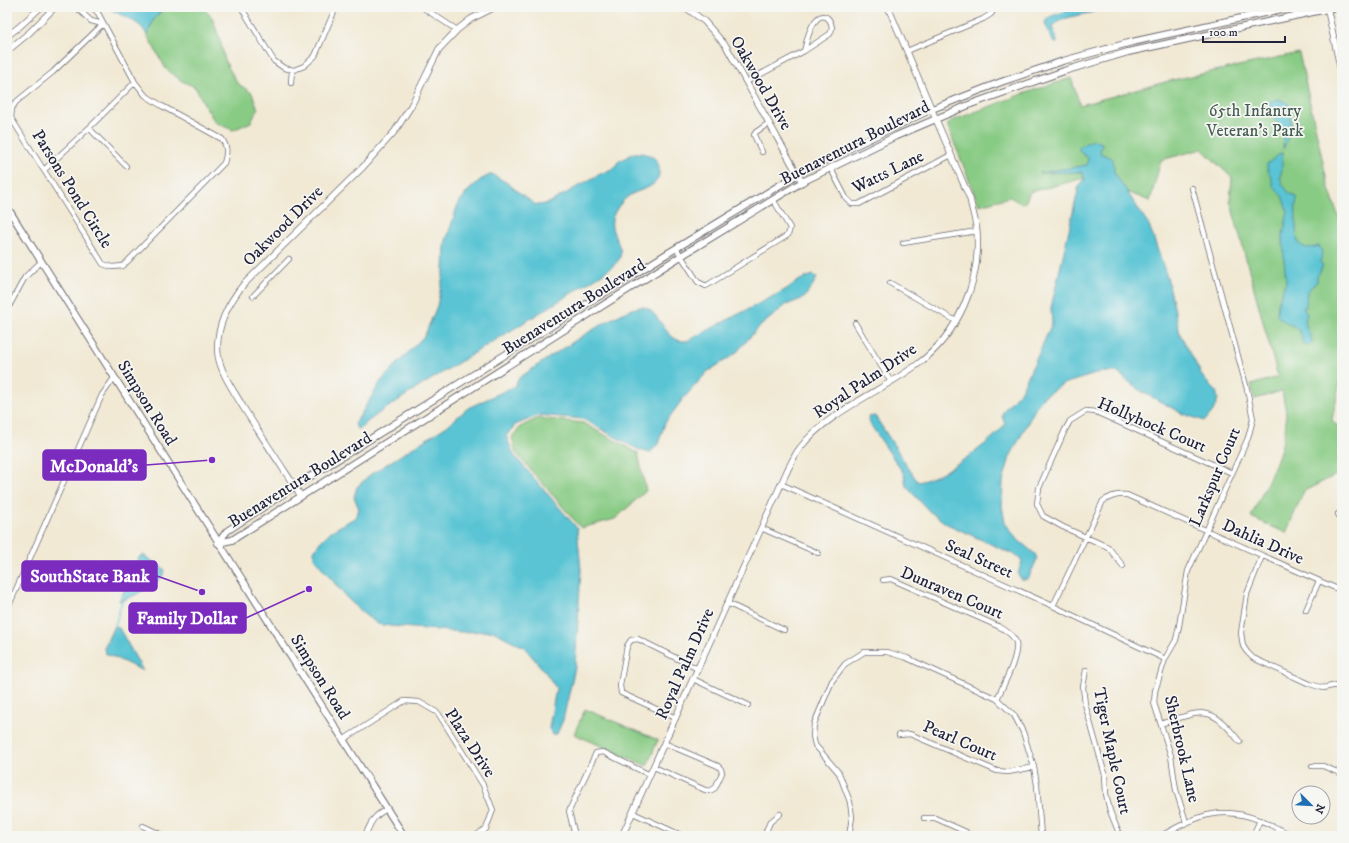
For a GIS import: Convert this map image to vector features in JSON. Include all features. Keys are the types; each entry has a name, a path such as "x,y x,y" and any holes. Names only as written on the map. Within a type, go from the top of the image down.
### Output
{"main road":[{"name":"Buenaventura Boulevard","path":"218,543 227,531 295,486 676,248 798,174 932,109 1063,61 1132,42 1291,7"},
{"name":"Buenaventura Boulevard","path":"218,543 232,540 681,256 774,201 802,182 896,136 971,104 1064,71 1121,54 1336,7"},
{"name":"Simpson Road","path":"7,207 404,836"}],"street":[{"path":"7,36 41,7"},
{"path":"7,51 29,33 55,7"},
{"path":"76,7 91,21 103,24"},
{"name":"Parsons Pond Circle","path":"92,7 98,13 135,82 146,95 222,139 226,146 227,154 224,163 123,266 112,267 103,264 11,118 12,108 16,102 52,72 103,24"},
{"path":"241,7 270,56 284,68 292,70 304,66 315,56 336,7"},
{"path":"422,7 457,30"},
{"name":"Oakwood Drive","path":"301,496 245,410 224,372 218,356 218,337 223,316 243,285 364,167 395,131 411,106 439,49 457,30 471,19 495,7"},
{"name":"Oakwood Drive","path":"684,7 704,21 726,46 802,182"},
{"name":"Royal Palm Drive","path":"622,836 781,484 800,448 815,432 836,416 891,382 927,357 943,340 956,321 967,299 972,282 977,250 977,231 970,199 888,7"},
{"path":"907,51 983,19 991,14 996,7"},
{"path":"1328,8 1342,73"},
{"path":"746,82 804,51 830,34 833,30 833,25 825,16 817,19 808,36 804,51"},
{"path":"291,83 292,70"},
{"path":"44,170 135,82"},
{"path":"762,152 754,135 769,123"},
{"path":"89,128 126,166"},
{"name":"Watts Lane","path":"831,169 846,198 852,204 859,204 951,155"},
{"name":"Larkspur Court","path":"1165,659 1176,640 1178,633 1188,571 1248,438 1253,419 1247,389 1192,188"},
{"path":"676,248 698,282 706,286 788,235 790,228 774,201"},
{"path":"902,243 977,231"},
{"path":"665,255 670,263"},
{"path":"253,296 289,259"},
{"path":"7,310 25,277 41,262"},
{"path":"890,283 956,321"},
{"path":"855,323 891,382"},
{"path":"7,610 102,395 114,378"},
{"name":"Hollyhock Court","path":"1086,536 1063,527 1043,516 1037,504 1039,488 1065,430 1070,421 1086,411 1103,415 1232,473"},
{"name":"Seal Street","path":"781,484 1053,606 1165,659"},
{"name":"Dahlia Drive","path":"1053,606 1103,501 1120,494 1128,495 1342,591"},
{"path":"1338,514 1342,520"},
{"path":"761,528 818,553"},
{"path":"1086,536 1108,547 1123,566"},
{"path":"1262,556 1247,594 1241,633 1243,646 1253,658 1310,684 1323,688 1337,685 1342,680"},
{"name":"Dunraven Court","path":"883,580 891,579 1010,632 1016,643 1015,656 997,699"},
{"path":"1306,610 1319,581"},
{"path":"727,603 784,630"},
{"path":"676,718 622,693 620,685 627,646 631,640 638,639 698,669"},
{"path":"849,836 852,817 850,802 845,785 839,773 815,745 813,736 814,724 832,681 845,664 864,652 887,652 907,658 997,699 1014,715 1023,732 1038,785 1040,836"},
{"name":"Sherbrook Lane","path":"1165,659 1155,691 1154,703 1171,756 1176,790 1186,822"},
{"name":"Tiger Maple Court","path":"1086,670 1083,687 1085,704 1105,775 1106,794 1110,811 1120,836"},
{"path":"694,679 748,705"},
{"name":"Plaza Drive","path":"343,740 404,701 419,702 438,713 483,786 493,810 486,829 475,836"},
{"path":"1161,724 1193,713 1203,712 1214,716 1227,725 1240,742"},
{"name":"Pearl Court","path":"899,735 910,734 997,771 1008,772 1034,767"},
{"path":"654,767 705,790 714,790 719,781 722,773 718,766 664,743"},
{"path":"575,836 569,811 596,753 603,752 650,775"},
{"path":"1312,766 1323,766 1342,774"},
{"path":"365,836 377,814 387,809"},
{"path":"1161,836 1186,822 1206,815 1226,812 1243,814 1260,820 1284,833 1296,836"},
{"path":"633,813 683,836"},
{"path":"764,836 770,822 780,814"},
{"path":"924,818 935,818 966,832 968,836"},
{"path":"1253,836 1260,820"},
{"path":"143,826 164,836"}],"green space":[{"path":"165,7 202,7 212,17 225,61 237,83 252,93 258,109 251,122 233,130 215,122 195,87 182,81 166,69 147,35 154,19"},
{"name":"65th Infantry Veteran's Park","path":"1299,53 1328,185 1342,227 1342,380 1340,381 1332,420 1342,431 1342,475 1340,473 1304,491 1286,533 1251,517 1279,455 1285,429 1286,413 1282,391 1255,399 1251,385 1278,377 1230,200 1232,178 1202,149 1161,160 1150,201 1088,177 1030,192 1025,203 1022,204 1010,197 979,205 948,124 951,121 1028,92 1071,78 1080,105 1173,80"},
{"path":"538,418 583,423 638,453 646,491 615,519 581,528 516,453 512,437 520,427"},
{"path":"585,709 658,740 647,766 574,734"}],"water":[{"path":"107,7 165,7 154,19 147,35 135,22"},
{"path":"1078,7 1104,7 1091,13 1074,16 1059,21 1052,27 1057,43 1054,43 1047,30 1045,22 1049,17"},
{"path":"1278,99 1288,103 1291,116 1290,131 1283,149 1281,129 1267,110 1271,101"},
{"path":"1093,140 1102,143 1100,153 1113,159 1114,172 1149,225 1168,280 1180,334 1204,379 1216,391 1218,399 1213,411 1205,421 1183,414 1139,390 1117,372 1102,372 1063,384 1044,396 1035,409 1010,457 1003,481 1002,506 1005,523 1017,539 1035,554 1037,559 1029,577 1027,579 1021,579 1018,574 1022,561 1019,557 947,524 929,511 906,486 904,474 870,424 868,417 875,416 919,482 941,473 978,450 1005,424 1002,416 1004,410 1021,391 1052,323 1051,308 1079,186 1085,179 1082,172 1040,173 1087,165 1088,158 1079,151 1080,146"},
{"path":"1282,152 1282,169 1280,177 1283,185 1289,193 1297,197 1297,239 1302,246 1306,248 1319,246 1322,252 1320,262 1322,264 1322,268 1317,277 1317,282 1309,290 1306,307 1303,308 1307,314 1306,326 1312,343 1307,346 1302,342 1299,331 1277,315 1278,303 1286,281 1283,234 1288,212 1282,196 1273,186 1267,164"},
{"path":"634,153 643,153 654,158 658,163 659,172 656,182 627,197 620,204 613,216 612,227 621,252 619,260 615,264 602,274 411,392 369,420 361,428 357,429 355,424 381,381 425,335 437,306 444,271 445,244 458,204 468,191 480,180 492,174 507,183 534,204 540,205 549,203 598,175 614,168 618,162"},
{"path":"813,275 817,278 804,298 786,305 757,329 735,354 707,372 682,400 665,423 658,444 650,453 637,449 583,419 539,415 515,425 506,436 514,455 577,528 581,570 575,667 563,720 557,734 552,735 549,728 556,688 546,673 524,647 493,631 461,632 378,624 365,615 347,598 314,558 314,551 320,542 330,532 356,517 359,509 354,497 357,487 371,474 447,426 468,408 515,386 519,378 601,325 619,315 643,307 648,309 657,317 673,337 679,340 687,341 785,290 800,280"},
{"path":"143,555 165,570 163,576 142,591 129,598 119,601 140,556"},
{"path":"114,626 119,628 143,671 105,653 104,648"}],"waterway":[{"path":"115,626 122,601"}],"place":[{"name":"McDonald's","path":"212,460"},
{"name":"Family Dollar","path":"309,589"},
{"name":"SouthState Bank","path":"202,592"}]}
